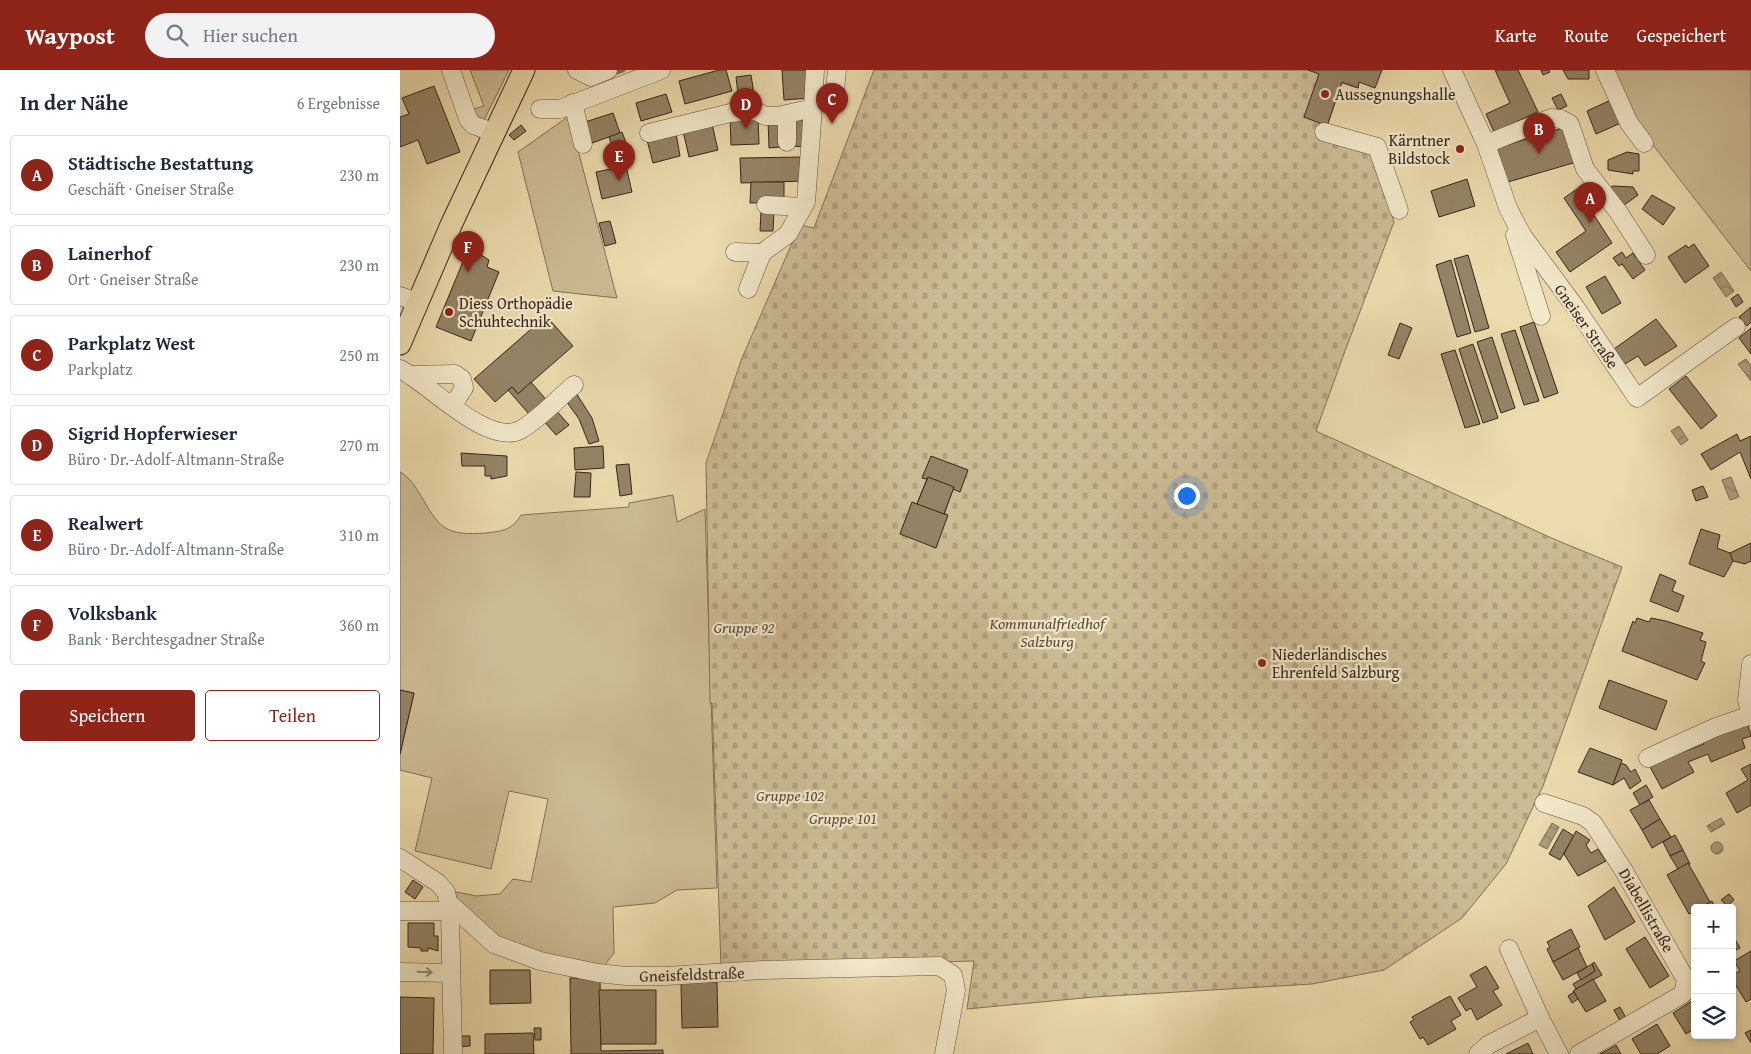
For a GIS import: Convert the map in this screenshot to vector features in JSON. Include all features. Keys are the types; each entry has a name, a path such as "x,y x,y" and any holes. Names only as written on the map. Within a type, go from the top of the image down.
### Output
{"main road":[{"path":"400,344 409,299 456,228 493,132 524,70"}],"street":[{"path":"451,70 468,119 473,125 493,132"},
{"path":"540,109 560,108 573,103 589,79 608,70"},
{"path":"589,79 661,70"},
{"path":"748,289 762,253 788,234 806,202 815,70"},
{"path":"834,100 837,70"},
{"name":"Gneiser Straße","path":"1452,70 1486,144 1498,182 1522,236 1576,308 1637,398 1736,327"},
{"path":"1605,70 1629,123 1644,143"},
{"path":"573,103 583,144"},
{"path":"649,133 730,113 756,111 766,116 787,114 813,108"},
{"path":"787,114 787,142"},
{"path":"1486,144 1551,118 1570,124 1585,169 1617,210 1646,255"},
{"path":"1324,132 1377,147 1399,210"},
{"path":"1498,182 1541,316"},
{"path":"766,206 803,207"},
{"path":"735,252 762,253"},
{"path":"405,372 455,374 462,379 464,388 457,399 449,404"},
{"path":"405,372 478,424 494,430 518,431 532,422 574,385"},
{"path":"1648,758 1716,727 1751,715 1747,700 1751,664"},
{"name":"Diabellistraße","path":"1544,803 1583,816 1593,823 1624,871 1686,980 1683,994 1579,1054"},
{"name":"Gneisfeldstraße","path":"400,858 438,883 446,892 450,907 453,1054"},
{"path":"400,911 450,907"},
{"name":"Gneisfeldstraße","path":"450,907 494,944 540,961 598,973 626,976 666,976 762,970 939,966 953,975 956,990 944,1054"},
{"path":"1509,949 1540,1018 1559,1054"},
{"path":"400,972 451,973"},
{"path":"1478,1054 1488,1045 1540,1018"}],"green space":[{"path":"470,70 509,70 484,120 472,113 474,109 484,106"},
{"name":"Kommunalfriedhof Salzburg","path":"874,70 1382,70 1359,82 1358,88 1342,83 1327,126 1372,152 1394,222 1316,431 1556,540 1622,567 1543,786 1506,864 1462,918 1384,970 1312,984 1094,997 967,1009 974,961 721,967 712,703 710,703 706,463 742,358 800,225 814,228"},
{"path":"1611,70 1751,70 1751,271 1635,122"},
{"path":"569,116 617,298 553,291 518,152"},
{"path":"400,472 414,485 438,522 452,531 461,533 486,533 502,530 514,524 521,515 629,507 629,503 673,495 677,522 705,509 717,888 677,890 655,903 613,907 614,953 603,967 538,954 495,937 454,895 457,892 476,896 500,894 513,879 531,882 548,799 509,791 491,869 415,851 432,778 400,770 400,754 414,694 400,690"}],"water":[{"path":"1721,272 1734,291 1726,297 1713,278"},
{"path":"1746,359 1751,366 1751,381 1738,364"},
{"path":"1679,426 1688,440 1681,445 1671,431"},
{"path":"1731,477 1739,497 1730,500 1722,480"},
{"path":"1721,818 1725,824 1711,832 1707,826"},
{"path":"1552,823 1559,827 1547,849 1539,845"},
{"path":"1715,842 1719,842 1723,848 1719,854 1715,854 1711,850 1711,846"}],"building":[{"path":"719,70 726,70 732,91 685,104 679,81"},
{"path":"782,70 808,70 810,98 784,100"},
{"name":"Aussegnungshalle","path":"1308,70 1382,70 1375,88 1359,82 1358,88 1342,82 1327,126 1304,117 1319,74"},
{"path":"1495,70 1518,70 1538,112 1494,132 1486,114 1510,103"},
{"path":"1541,70 1549,70 1550,72 1543,75"},
{"path":"1563,70 1589,70 1589,79 1568,79"},
{"path":"751,75 755,100 739,102 736,77"},
{"path":"434,86 460,152 427,164 418,140 400,147 400,117 409,114 402,98"},
{"path":"666,94 672,112 641,121 636,103"},
{"path":"1561,94 1567,106 1558,110 1552,98"},
{"path":"1613,99 1623,122 1596,134 1587,111"},
{"path":"613,113 620,133 592,143 585,122"},
{"path":"758,116 759,144 731,145 730,117"},
{"path":"781,118 781,147 769,148 768,119"},
{"path":"794,119 806,120 804,147 792,146"},
{"path":"712,124 718,150 689,157 683,131"},
{"path":"521,125 526,131 514,140 509,135"},
{"path":"1569,126 1580,161 1508,182 1497,148"},
{"path":"622,132 629,151 616,156 609,137"},
{"path":"676,133 680,156 653,163 647,140"},
{"path":"1627,152 1639,154 1639,171 1633,171 1633,174 1608,170 1608,160"},
{"path":"804,157 805,181 741,183 740,158"},
{"path":"626,166 632,192 602,199 596,172"},
{"path":"1467,179 1475,206 1439,217 1431,191"},
{"path":"751,182 784,182 784,202 750,203"},
{"path":"1613,186 1633,187 1638,195 1620,208 1608,189"},
{"path":"1577,189 1612,243 1570,272 1556,252 1586,231 1564,198"},
{"path":"1652,195 1675,208 1663,225 1642,209"},
{"path":"761,212 774,212 773,231 760,231"},
{"path":"610,221 616,243 605,246 599,223"},
{"path":"1694,244 1709,266 1685,283 1668,257 1686,245 1688,248"},
{"path":"469,247 489,260 487,267 499,272 471,341 436,327"},
{"path":"1622,252 1626,258 1633,253 1645,270 1633,279 1622,264 1619,266 1613,258"},
{"path":"1468,255 1489,328 1475,332 1454,259"},
{"path":"1451,260 1471,333 1457,337 1436,265"},
{"path":"1605,276 1621,303 1602,314 1586,287"},
{"path":"1738,294 1743,302 1736,307 1731,299"},
{"path":"1751,307 1751,322 1747,326 1739,317"},
{"path":"546,316 573,346 518,394 512,387 495,402 474,379"},
{"path":"1656,319 1677,346 1645,366 1638,356 1625,364 1614,349"},
{"path":"1534,322 1558,393 1544,398 1520,327"},
{"path":"1400,323 1412,328 1399,359 1388,355"},
{"path":"1751,328 1751,354 1739,338"},
{"path":"1515,330 1539,401 1524,405 1501,334"},
{"path":"1492,337 1515,408 1501,413 1477,342"},
{"path":"1473,344 1498,418 1483,423 1459,349"},
{"path":"1455,350 1480,424 1465,428 1441,354"},
{"path":"1686,376 1717,416 1701,429 1669,389"},
{"path":"531,382 549,403 529,414 508,390 512,387 518,394"},
{"path":"576,393 592,418 599,441 589,444 579,419 564,398"},
{"path":"554,408 569,425 556,435 542,419"},
{"path":"1737,434 1740,441 1751,436 1751,479 1740,452 1711,470 1701,454"},
{"path":"603,446 604,468 575,470 574,448"},
{"path":"461,453 507,456 507,476 491,479 491,476 485,476 485,466 462,466"},
{"path":"931,456 968,470 960,492 953,489 944,514 948,515 936,548 900,534 912,502 917,504 927,479 922,478"},
{"path":"629,464 632,494 620,496 616,465"},
{"path":"576,472 591,473 590,497 574,497"},
{"path":"928,477 954,487 944,514 917,504"},
{"path":"1703,486 1708,497 1696,501 1692,490"},
{"path":"1701,529 1720,535 1717,548 1730,553 1733,561 1724,577 1689,564"},
{"path":"1751,543 1751,561 1745,564 1733,561 1730,553"},
{"path":"1660,574 1676,581 1672,591 1684,596 1678,612 1650,601"},
{"path":"1637,618 1649,622 1651,618 1666,621 1703,633 1700,640 1706,642 1701,661 1705,663 1697,680 1622,651 1633,621 1635,623"},
{"path":"1609,680 1667,701 1656,730 1599,708"},
{"path":"400,690 414,693 400,754"},
{"path":"1748,725 1751,736 1742,739 1745,748 1711,762 1708,754 1688,762 1694,772 1662,789 1649,765 1704,744 1701,739 1736,726 1737,729"},
{"path":"1590,748 1622,760 1613,785 1578,772"},
{"path":"1621,763 1626,765 1631,772 1635,769 1641,781 1630,789 1624,778 1613,785"},
{"path":"1751,764 1751,805 1737,813 1726,793 1748,780 1741,769"},
{"path":"1646,785 1653,797 1640,805 1633,793"},
{"path":"1649,800 1660,819 1642,830 1630,810"},
{"path":"1660,819 1671,837 1652,848 1642,830"},
{"path":"1563,829 1574,836 1560,860 1549,854"},
{"path":"1576,831 1590,840 1586,845 1591,853 1598,849 1606,861 1578,876 1564,854"},
{"path":"1675,835 1683,850 1670,856 1663,842"},
{"path":"1683,850 1690,864 1678,869 1670,856"},
{"path":"1688,863 1710,902 1707,904 1691,904 1691,913 1689,914 1667,875"},
{"path":"413,880 423,887 415,899 405,892"},
{"path":"1614,887 1635,922 1605,940 1588,906"},
{"path":"1729,894 1734,900 1729,904 1725,904 1721,900"},
{"path":"408,923 434,923 434,936 438,936 438,951 428,948 428,951 421,951 421,948 408,947"},
{"path":"1571,929 1580,947 1553,962 1547,949 1550,947 1547,942"},
{"path":"1645,937 1669,976 1650,988 1626,949"},
{"path":"1736,941 1740,948 1736,950"},
{"path":"1578,948 1587,967 1563,980 1553,962"},
{"path":"1751,951 1751,999 1746,1002 1736,986 1736,973 1740,971 1736,964 1736,960"},
{"path":"1594,962 1602,975 1576,989 1573,984 1595,971 1592,964"},
{"path":"1592,964 1595,971 1581,980 1577,973"},
{"path":"1486,966 1499,988 1493,991 1502,1005 1477,1020 1471,1008 1466,1011 1458,998 1477,987 1470,975"},
{"path":"490,970 530,970 531,1003 490,1004"},
{"path":"570,978 600,978 601,1051 663,1050 663,1054 571,1054"},
{"path":"1593,979 1606,1001 1586,1012 1573,991"},
{"path":"717,982 718,1027 682,1028 681,983"},
{"path":"599,990 656,990 656,1044 601,1044"},
{"path":"1574,992 1578,999 1572,1003 1568,996"},
{"path":"1450,996 1461,1015 1451,1021 1456,1029 1428,1045 1423,1037 1420,1039 1410,1022 1414,1020 1412,1017"},
{"path":"400,997 434,998 433,1054 400,1054"},
{"path":"1691,1002 1691,1031 1686,1034 1673,1013"},
{"path":"1620,1007 1626,1018 1620,1021 1614,1010"},
{"path":"1657,1024 1670,1046 1657,1054 1641,1054 1632,1039"},
{"path":"534,1028 541,1028 541,1040 535,1040"},
{"path":"1751,1030 1751,1043 1745,1033"},
{"path":"533,1033 534,1054 485,1054 485,1034"},
{"path":"459,1036 470,1036 470,1046 459,1047"},
{"path":"1528,1043 1533,1054 1506,1054"},
{"path":"1616,1045 1621,1054 1600,1054 1611,1048"}],"waterway":[{"path":"611,74 623,70"}],"place":[{"name":"Aussegnungshalle","path":"1325,94"},
{"name":"Parkplatz West","path":"832,124"},
{"name":"Sigrid Hopferwieser","path":"746,129"},
{"name":"Kärntner Bildstock","path":"1460,149"},
{"name":"Lainerhof","path":"1539,154"},
{"name":"Realwert","path":"619,181"},
{"name":"Städtische Bestattung","path":"1590,223"},
{"name":"Volksbank","path":"468,272"},
{"name":"Diess Orthopädie Schuhtechnik","path":"449,312"},
{"name":"Niederländisches Ehrenfeld Salzburg","path":"1262,663"}],"park label":[{"name":"Gruppe 92","path":"744,627"},
{"name":"Gruppe 102","path":"790,795"},
{"name":"Gruppe 101","path":"843,818"}]}
